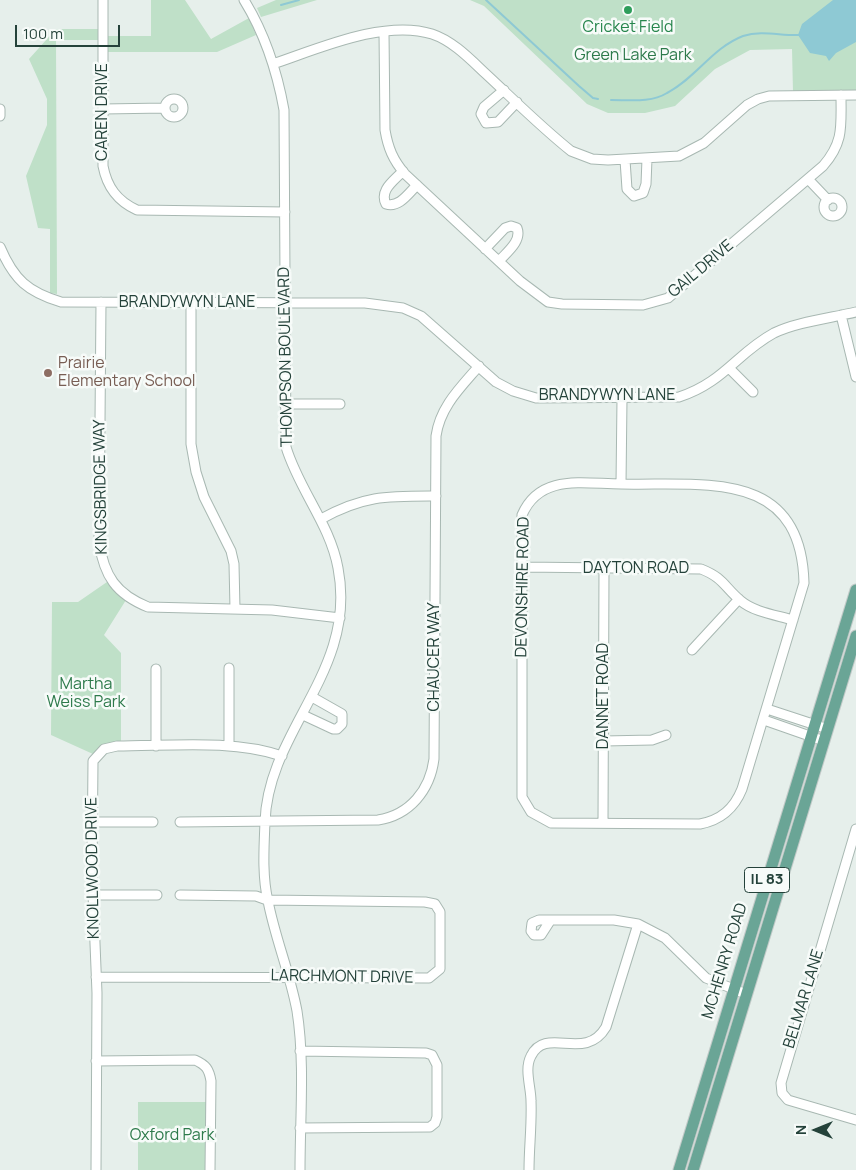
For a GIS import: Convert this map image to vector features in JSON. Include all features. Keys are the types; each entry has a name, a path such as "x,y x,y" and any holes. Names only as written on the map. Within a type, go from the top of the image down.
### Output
{"main road":[{"name":"MCHENRY ROAD","path":"679,1170 856,590"},
{"name":"MCHENRY ROAD","path":"693,1170 856,636"}],"street":[{"name":"CAREN DRIVE","path":"103,0 103,166 105,179 110,189 125,205 137,210 285,212"},
{"name":"THOMPSON BOULEVARD","path":"244,0 257,21 273,64 284,110 284,404 286,447 290,463 328,532 338,568 340,618 336,642 327,667 269,786 265,822 267,900 290,976 297,1012 300,1052 300,1170"},
{"path":"273,64 349,39 384,32 410,31 432,34 457,47 571,151 592,159 669,158 693,150 747,105 769,96 856,95"},
{"name":"GAIL DRIVE","path":"384,32 385,130 391,153 403,171 499,262 538,296 548,302 562,304 654,303 668,298 827,161 838,146 841,133 841,96"},
{"path":"504,90 484,107 481,114 486,122 498,122 517,102"},
{"path":"103,109 166,108"},
{"path":"0,109 0,116"},
{"path":"625,160 627,189 634,196 643,193 646,188 647,159"},
{"path":"403,171 384,192 383,197 386,204 392,206 398,204 417,185"},
{"path":"808,179 828,200"},
{"path":"485,248 505,228 511,226 517,228 519,233 517,240 499,262"},
{"name":"BRANDYWYN LANE","path":"0,247 9,268 21,282 38,295 61,302 365,302 402,308 421,316 496,382 513,391 536,398 622,399 679,397 698,391 729,368 746,352 776,332 856,312"},
{"name":"KINGSBRIDGE WAY","path":"101,302 99,542 104,569 121,592 133,601 148,607 272,610 340,618"},
{"path":"191,303 191,444 196,472 204,497 231,551 234,564 235,608"},
{"path":"841,315 856,377"},
{"name":"CHAUCER WAY","path":"180,822 265,822 388,818 404,811 415,802 425,788 433,770 434,759 438,423 448,402 479,366"},
{"path":"729,368 753,392"},
{"path":"621,484 622,399"},
{"path":"284,404 340,404"},
{"name":"DEVONSHIRE ROAD","path":"562,484 621,484 719,486 744,489 780,511 793,528 803,564 804,583 739,798 730,810 718,819 700,824 551,823 531,812 522,797 522,515 527,504 542,489 562,484"},
{"path":"321,519 346,505 368,499 385,496 436,496"},
{"name":"DAYTON ROAD","path":"522,567 701,569 716,575 739,599 753,608 793,620"},
{"name":"DANNET ROAD","path":"603,823 604,569"},
{"path":"692,650 739,599"},
{"path":"229,668 229,746"},
{"path":"156,669 156,746"},
{"path":"303,715 333,729 337,729 342,724 342,714 312,697"},
{"path":"767,709 813,731 824,741"},
{"path":"764,720 813,731 828,729"},
{"path":"604,741 652,740 666,735"},
{"name":"KNOLLWOOD DRIVE","path":"96,1170 96,977 92,770 97,755 104,749 117,746 229,746 261,749 282,756"},
{"path":"92,822 153,822"},
{"name":"BELMAR LANE","path":"856,829 781,1082 782,1093 788,1100 856,1120"},
{"path":"93,895 157,895"},
{"path":"180,895 256,896 267,900"},
{"name":"LARCHMONT DRIVE","path":"96,977 290,976 429,978 440,969 440,912 434,904 425,902 267,900"},
{"path":"550,921 614,920 638,924 665,938 706,978 746,994"},
{"path":"528,1170 531,1101 528,1076 530,1057 536,1049 546,1043 582,1045 591,1042 601,1035 606,1027 638,924"},
{"path":"300,1052 432,1055 437,1065 437,1117 435,1123 430,1126 300,1128"},
{"path":"96,1061 195,1060 209,1069 211,1081 210,1170"}],"green space":[{"path":"151,0 185,0 211,39 249,18 256,35 217,52 107,52 106,36 151,36"},
{"path":"276,0 317,0 261,17 257,8"},
{"name":"Green Lake Park","path":"470,0 856,0 856,91 793,92 792,49 750,50 715,69 675,106 645,113 608,113 587,104 484,6"},
{"path":"56,29 98,29 98,40 56,40 57,294 50,293 50,229 38,228 26,176 47,125 47,99 29,59"},
{"name":"Martha Weiss Park","path":"107,582 126,600 104,635 121,653 121,743 98,749 93,754 51,735 52,602 78,602"},
{"name":"Oxford Park","path":"138,1102 206,1102 206,1170 138,1170"}],"water":[{"path":"833,0 856,0 856,42 836,53 829,61 826,56 810,53 798,35 802,24"}],"waterway":[{"path":"281,5 299,0"},
{"path":"486,0 579,86 593,98 598,99"},
{"path":"611,100 640,100 661,96 677,87 722,48 743,36 764,33 800,35"}],"place":[{"name":"Cricket Field","path":"628,10"},
{"name":"Prairie Elementary School","path":"48,373"}]}
